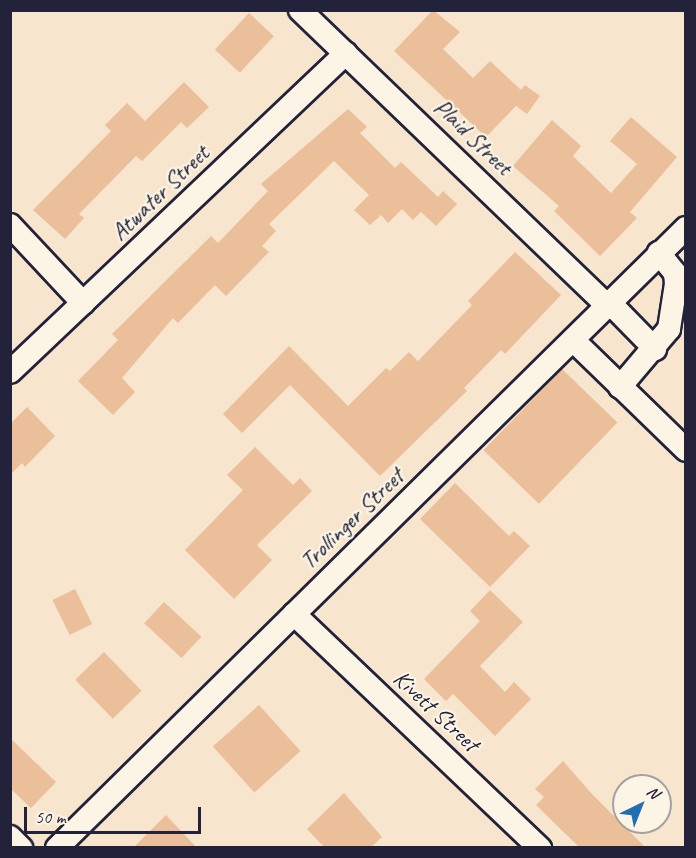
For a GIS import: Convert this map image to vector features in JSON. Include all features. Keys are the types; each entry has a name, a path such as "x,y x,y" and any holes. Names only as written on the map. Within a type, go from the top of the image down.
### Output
{"street":[{"name":"Plaid Street","path":"300,10 655,348"},
{"name":"Atwater Street","path":"10,372 346,53"},
{"path":"10,225 83,303"},
{"name":"Trollinger Street","path":"57,848 686,228"},
{"path":"620,387 669,329 676,284 675,273 659,253"},
{"path":"573,340 686,450"},
{"name":"Kivett Street","path":"294,614 540,848"},
{"path":"10,837 21,848"}],"building":[{"path":"433,10 460,32 443,49 473,78 490,61 521,90 525,85 540,96 527,114 516,106 486,137 394,51"},
{"path":"249,13 274,36 240,73 215,50"},
{"path":"184,82 209,107 187,128 181,122 142,161 136,156 79,214 84,218 65,239 33,210 111,131 105,125 127,103 145,121"},
{"path":"348,109 367,127 360,133 395,168 401,162 438,197 443,191 457,204 436,226 421,212 413,220 402,209 388,223 381,215 370,225 354,210 369,195 334,161 269,224 276,231 262,246 269,252 226,296 215,285 178,323 173,318 122,378 135,392 113,415 78,381 118,340 112,334 211,236 218,243 268,191 261,184"},
{"path":"631,117 677,157 630,212 637,218 600,256 554,211 559,206 513,166 552,120 581,146 573,156 611,193 637,164 610,141"},
{"path":"515,252 561,295 505,354 501,350 464,388 467,391 380,476 290,385 242,433 223,414 289,346 348,406 386,368 390,371 409,352 418,361 472,305 468,301"},
{"path":"562,369 617,422 539,504 484,450"},
{"path":"27,407 55,436 25,467 22,463 10,475 10,424"},
{"path":"255,447 293,485 300,478 312,491 257,545 272,560 234,599 185,550 243,490 227,475"},
{"path":"455,483 509,536 514,531 530,546 490,587 420,519"},
{"path":"75,589 92,624 70,635 53,600"},
{"path":"490,590 523,622 480,666 505,692 514,682 531,699 495,736 453,694 446,701 424,679 480,621 470,611"},
{"path":"164,602 201,637 182,658 144,623"},
{"path":"104,652 142,691 113,719 75,680"},
{"path":"259,705 300,751 254,793 213,746"},
{"path":"10,738 56,782 31,808 10,788"},
{"path":"563,761 612,814 612,834 632,834 646,848 580,848 536,805 544,797 535,789"},
{"path":"344,793 382,837 370,848 325,848 307,829"},
{"path":"166,815 197,848 133,848"}]}
